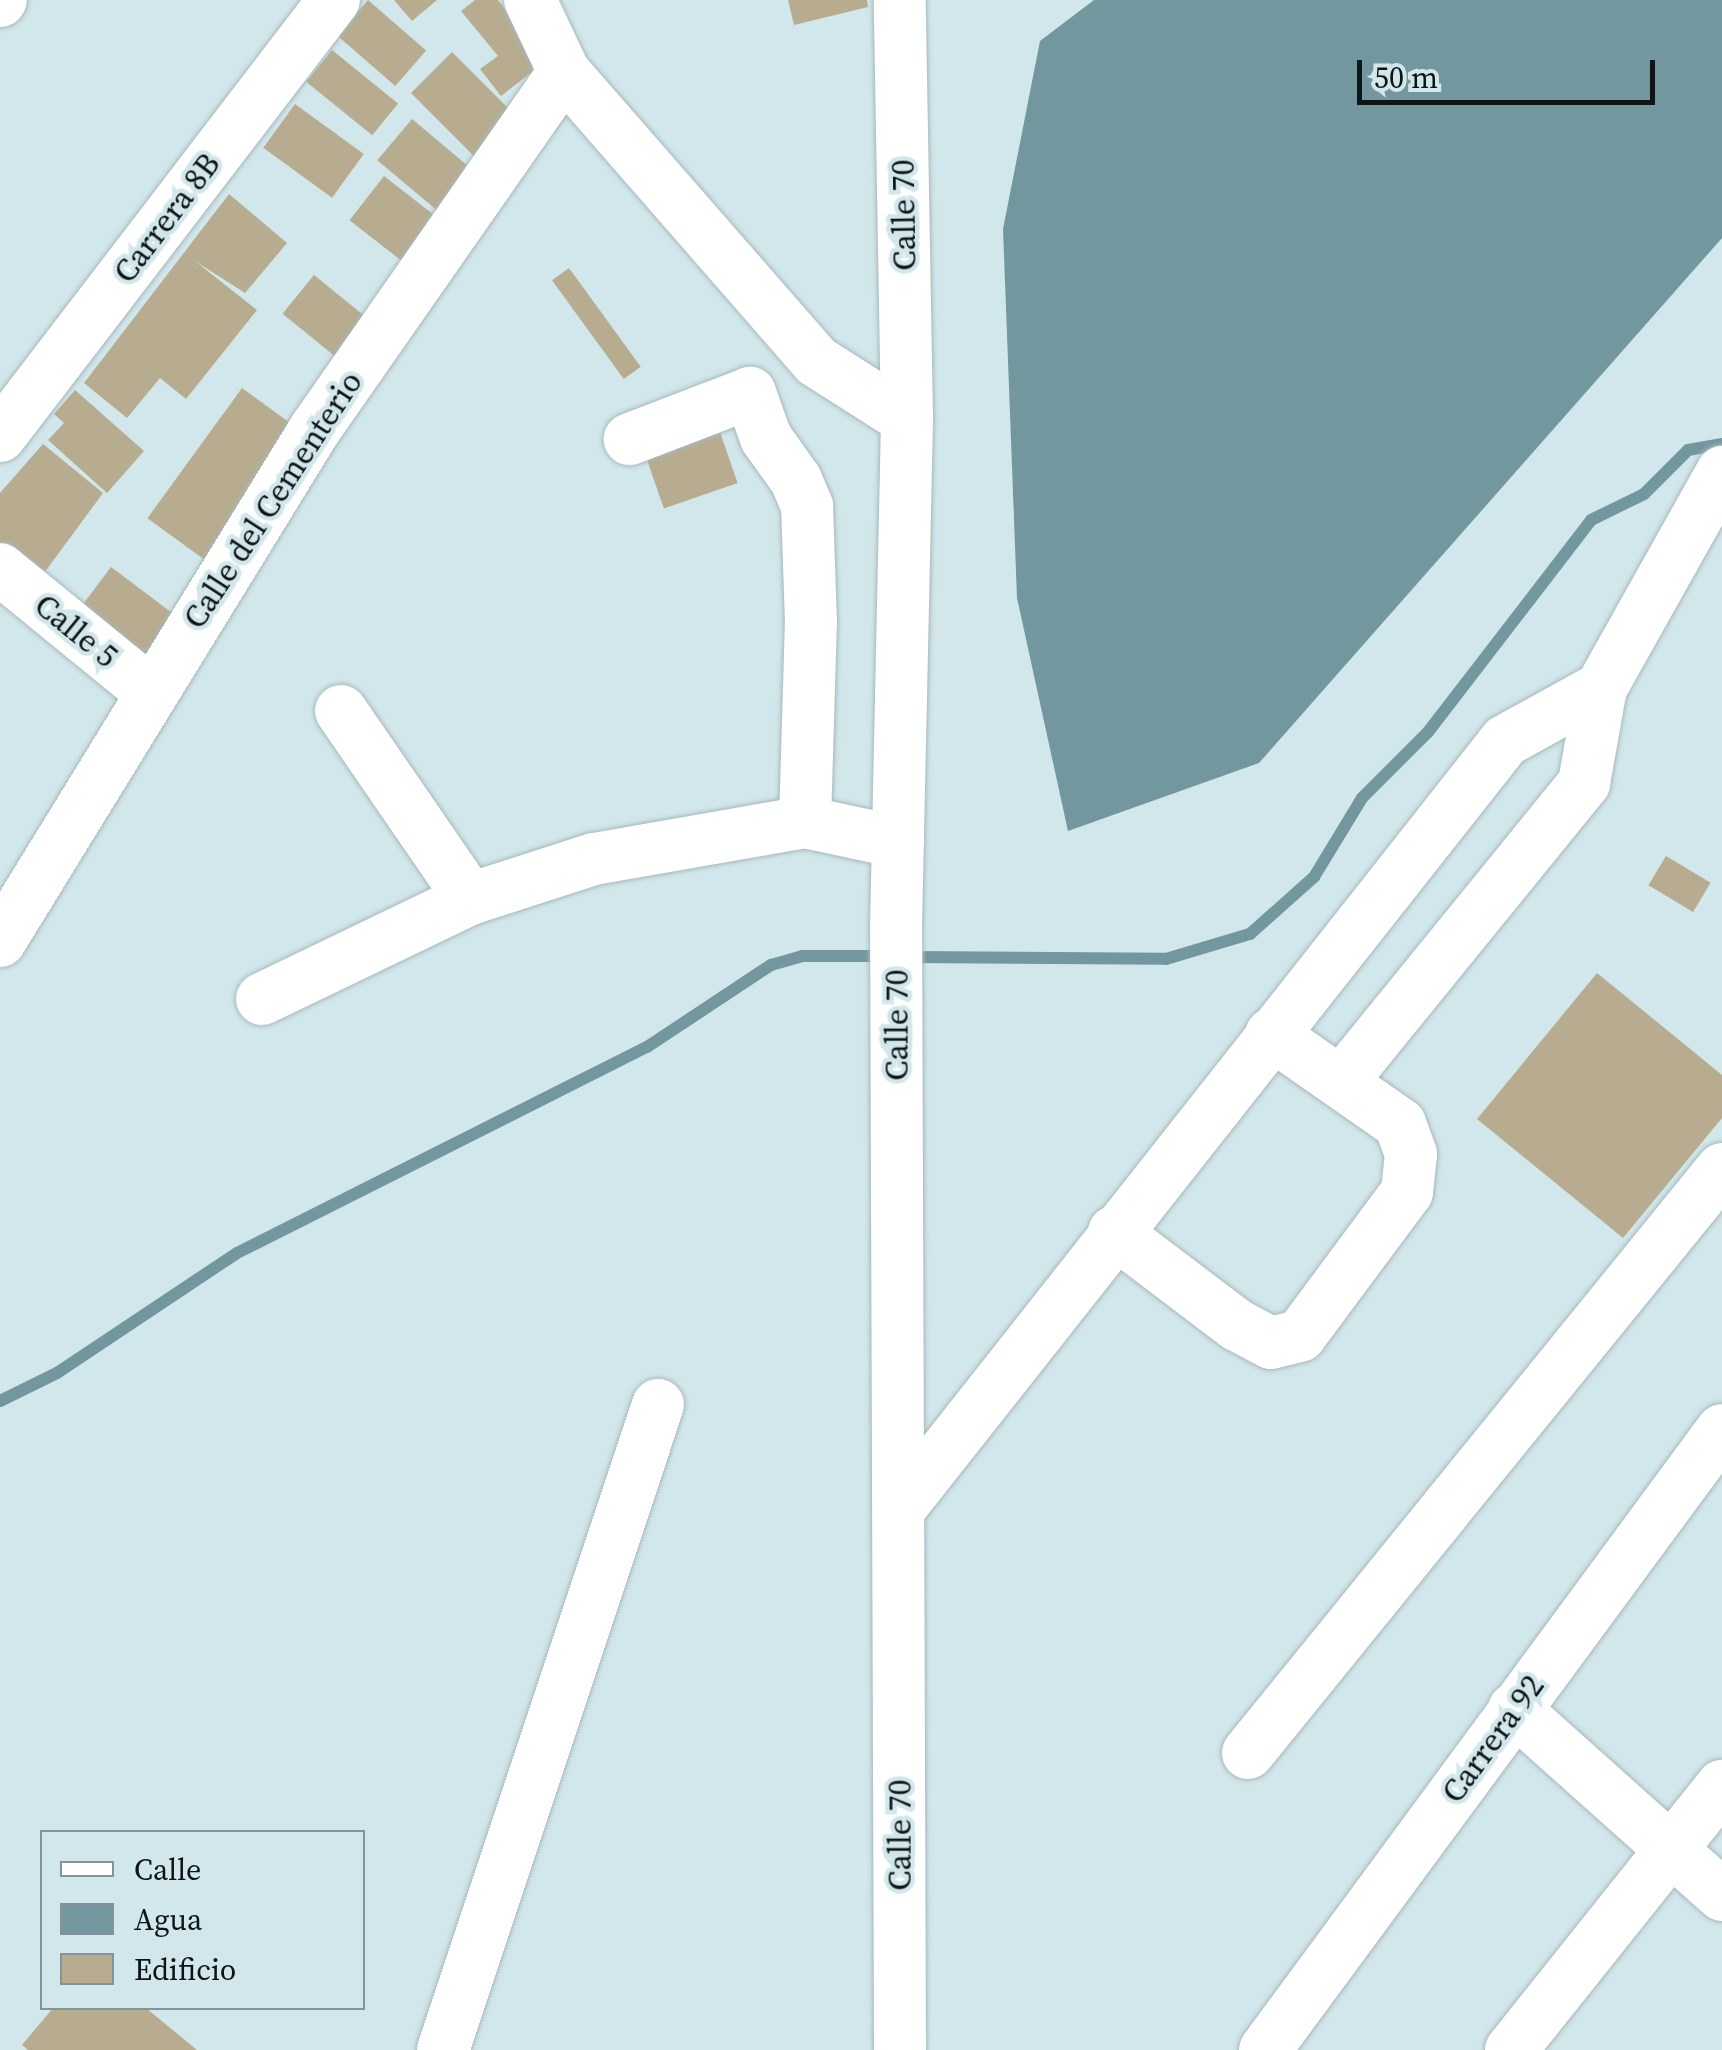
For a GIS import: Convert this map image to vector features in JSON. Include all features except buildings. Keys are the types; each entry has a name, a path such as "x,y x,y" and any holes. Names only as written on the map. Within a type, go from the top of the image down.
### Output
{"street":[{"name":"Carrera 8B","path":"0,436 334,0"},
{"path":"530,0 564,72 816,361 907,419"},
{"name":"Calle 70","path":"900,0 907,419 896,928 900,2050"},
{"name":"Calle del Cementerio","path":"0,940 315,429 564,72"},
{"path":"630,440 750,393 816,361"},
{"path":"750,393 766,438 807,506 805,822"},
{"path":"1342,1081 1584,782 1601,688 1718,488"},
{"name":"Calle 5","path":"0,569 152,693"},
{"path":"900,1508 1504,741 1601,688"},
{"path":"341,712 470,899"},
{"path":"262,998 470,899 594,859 805,822 898,842"},
{"path":"1114,1232 1236,1325 1271,1343 1300,1336 1408,1192 1411,1154 1400,1124 1271,1034"},
{"path":"1248,1753 1722,1169"},
{"path":"443,2050 658,1405"},
{"name":"Carrera 92","path":"1265,2050 1722,1430"},
{"path":"1514,1709 1722,1895"},
{"path":"1511,2050 1722,1786"}],"water":[{"path":"1094,0 1722,0 1722,238 1259,763 1068,831 1017,598 1003,229 1040,41"}],"waterway":[{"path":"909,957 1166,959 1250,934 1314,877 1362,798 1428,732 1591,520 1644,494 1688,450 1722,444"},
{"path":"0,1401 57,1373 237,1253 647,1047 771,965 802,956 884,956"}]}
